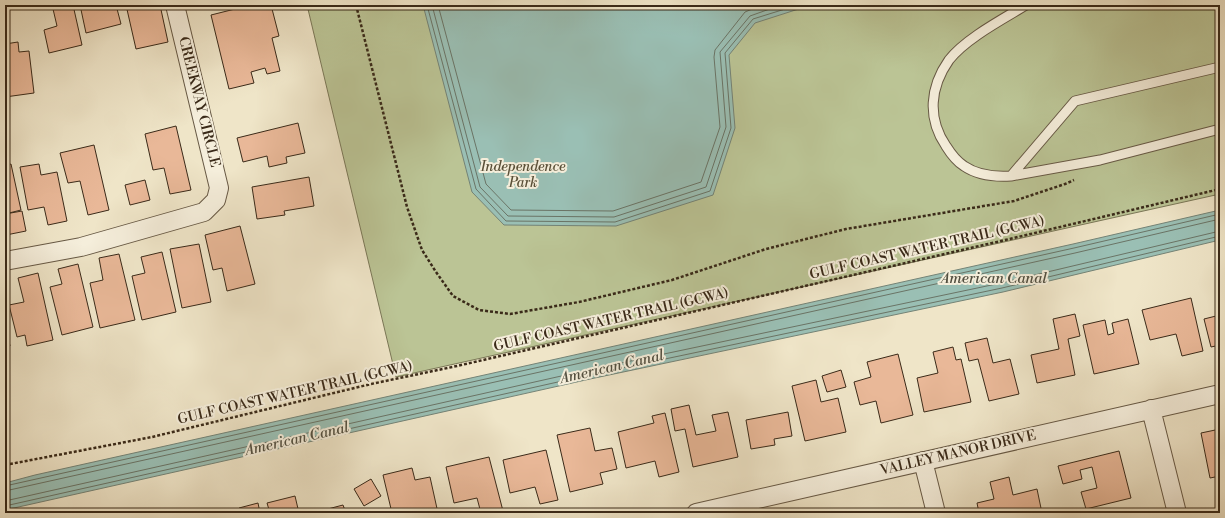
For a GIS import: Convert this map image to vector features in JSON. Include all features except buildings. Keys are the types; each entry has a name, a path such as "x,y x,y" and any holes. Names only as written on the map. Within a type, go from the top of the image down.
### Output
{"street":[{"name":"CREEKWAY CIRCLE","path":"5,261 81,247 204,212 216,200 219,188 175,5"},
{"name":"VALLEY MANOR DRIVE","path":"696,513 1220,394"},
{"path":"1151,409 1177,513"},
{"path":"923,461 936,513"}],"lane":[{"path":"1026,5 986,29 959,50 942,70 937,81 933,107 939,136 954,159 965,167 988,176 1011,176 1100,160 1220,129"},
{"path":"1011,176 1075,101 1220,67"}],"path":[{"path":"356,5 406,207 422,250 453,296 479,310 510,314 579,302 672,280 766,249 846,229 1014,201 1065,184 1087,174 1100,160"},
{"name":"GULF COAST WATER TRAIL (GCWA)","path":"5,465 152,437 371,384 457,366 993,243 1220,189"}],"green space":[{"name":"Independence Park","path":"307,5 1220,5 1220,194 396,377"}],"water":[{"path":"423,5 811,5 755,23 729,55 735,128 713,195 616,226 504,225 472,192"},
{"name":"American Canal","path":"1220,210 1220,240 1003,292 590,379 5,510 5,483 35,475"}]}
